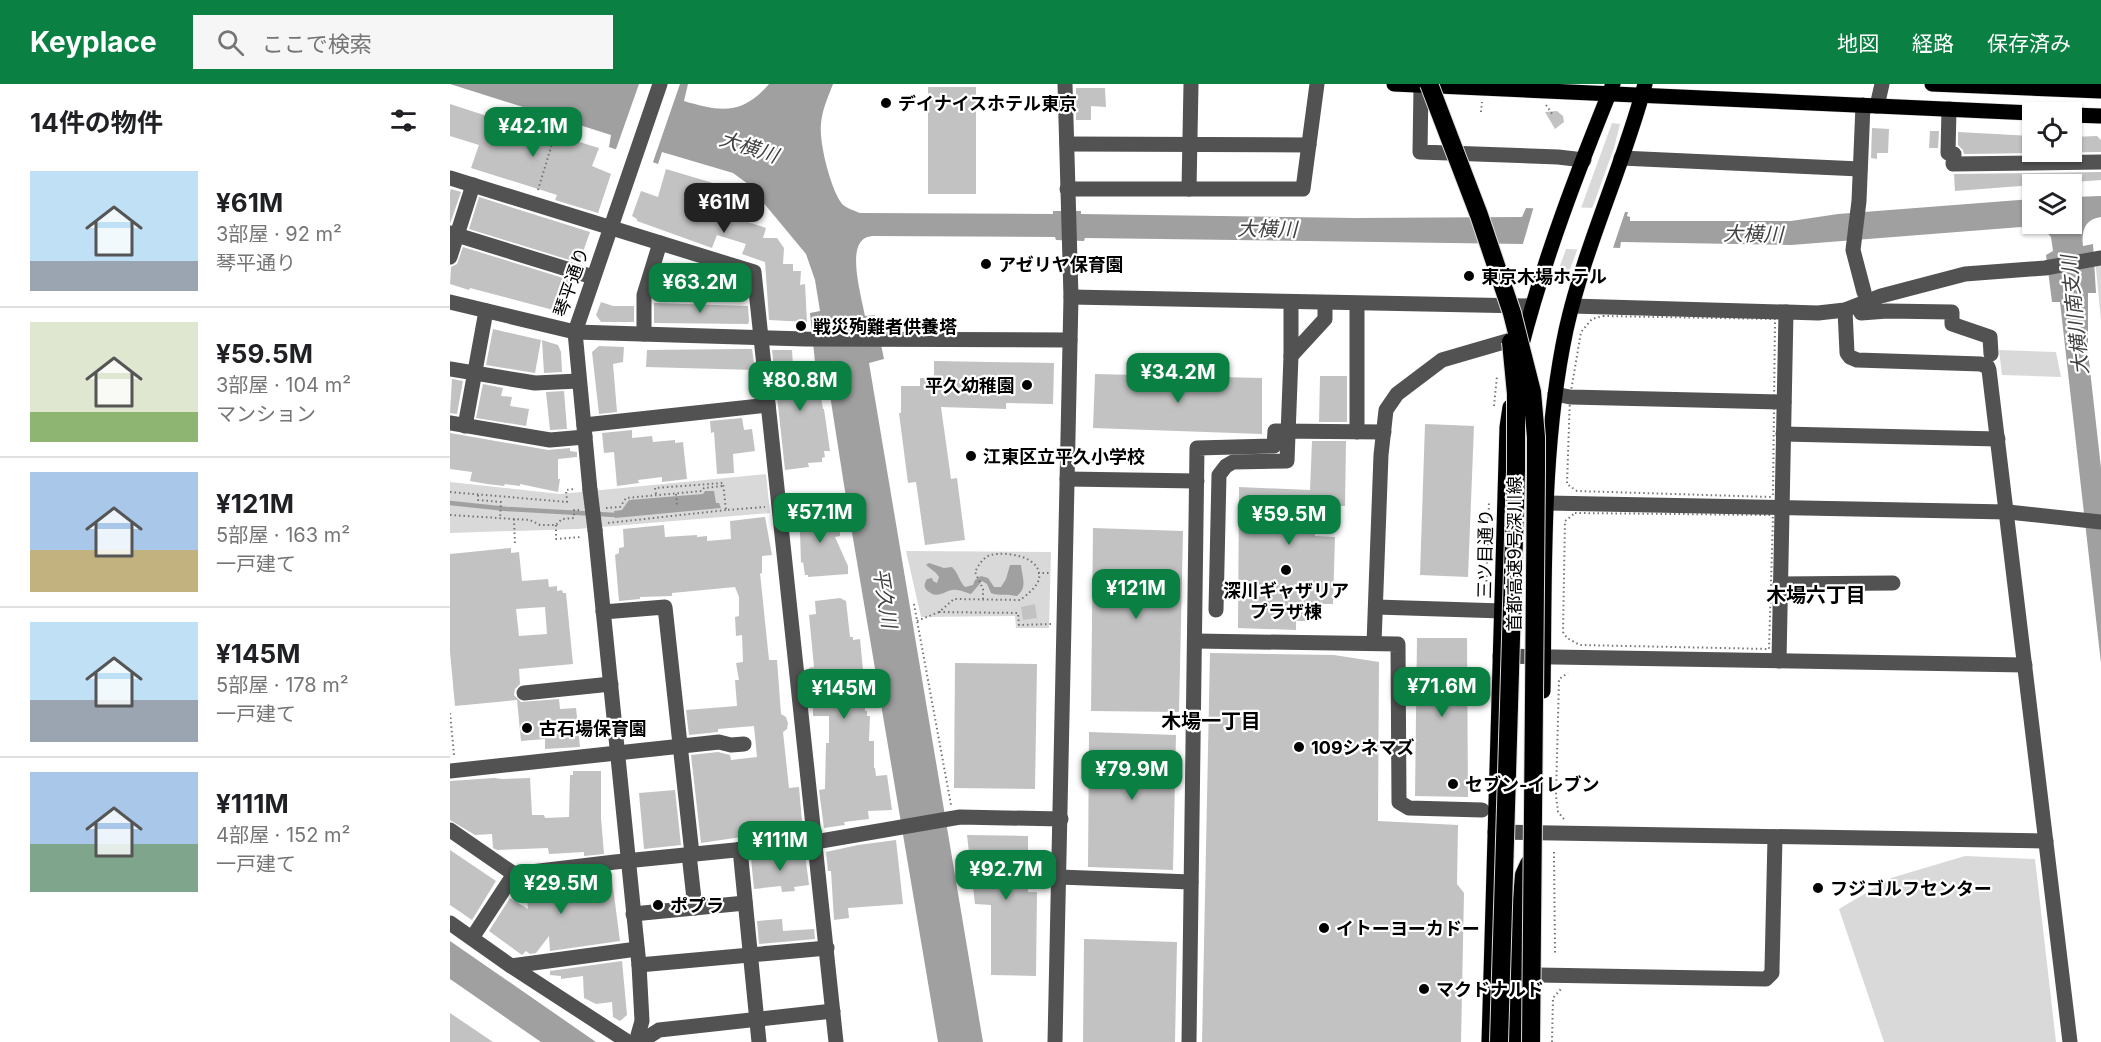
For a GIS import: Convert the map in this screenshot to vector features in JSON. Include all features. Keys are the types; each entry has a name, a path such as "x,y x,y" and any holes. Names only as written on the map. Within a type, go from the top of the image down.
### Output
{"highway":[{"name":"首都高速9号深川線","path":"1426,85 1476,213 1502,291 1512,348 1516,394 1516,470 1499,1042"},
{"name":"首都高速9号深川線","path":"1426,85 1498,269 1532,392 1536,470 1531,1042"},
{"path":"1515,1042 1515,982 1524,875 1541,832"}],"main road":[{"path":"1394,84 1643,90 1870,106 2022,113"},
{"path":"1932,84 2101,91"},
{"name":"三ツ目通り","path":"1490,1042 1507,427 1516,369 1532,306 1569,198 1611,89"},
{"path":"1538,1042 1550,430 1572,306 1643,90"},
{"path":"2082,115 2101,116"}],"street":[{"name":"琴平通り","path":"638,1042 642,1021 638,957 595,530 584,489 584,431 575,332 660,84"},
{"path":"1055,1042 1071,297 1065,84"},
{"path":"1189,189 1191,84"},
{"path":"1067,189 1303,189 1317,84"},
{"path":"1864,292 1852,250 1859,201 1860,169 1870,106 1881,84"},
{"path":"1426,85 1420,152 1584,160"},
{"path":"1949,109 1948,153 1954,154 1953,164 2101,162"},
{"path":"1066,144 1309,145"},
{"path":"1621,158 1860,169"},
{"path":"450,177 754,272 836,1042"},
{"path":"450,256 453,234 473,184"},
{"path":"453,234 593,277"},
{"path":"644,334 644,295 660,243"},
{"path":"1572,306 1818,313 1845,310 1874,298 1965,274 2045,268 2098,258"},
{"path":"1071,297 1532,306"},
{"path":"450,302 575,332 806,339 1070,339"},
{"path":"1216,610 1219,475 1226,466 1233,462 1287,461 1291,302"},
{"path":"1291,357 1325,319 1325,303"},
{"path":"1357,304 1357,432"},
{"path":"1845,310 1847,353 1857,360 1981,364 1988,367 2008,512 2070,1042"},
{"path":"486,311 474,374 458,424 550,440 584,431 768,405"},
{"path":"1779,661 1786,312"},
{"path":"1861,313 1952,312 1952,324 1990,337 1991,354"},
{"path":"1374,643 1386,410 1397,394 1442,360 1524,336"},
{"path":"450,369 535,383 579,381"},
{"path":"1555,394 1570,397 1784,402"},
{"path":"1189,1042 1197,448 1274,446 1275,431 1384,432"},
{"path":"1783,434 1998,439"},
{"path":"1067,479 1197,481"},
{"path":"1547,503 2008,512 2101,522"},
{"path":"1780,584 1893,583"},
{"path":"603,612 665,607 695,908"},
{"path":"1376,607 1503,611"},
{"path":"1195,640 1398,644 1399,802 1409,808 1482,810"},
{"path":"1500,656 2025,665"},
{"path":"524,693 611,684"},
{"path":"453,770 719,742 731,745 744,744"},
{"path":"450,830 514,874 628,860 815,842 897,829 950,815 960,818 1061,819"},
{"path":"1495,832 2046,841"},
{"path":"1538,975 1766,979 1772,973 1775,837"},
{"path":"740,849 759,1042"},
{"path":"472,938 514,874"},
{"path":"1059,877 1191,882"},
{"path":"633,914 745,903"},
{"path":"450,923 511,966 628,1042"},
{"path":"511,966 638,957 751,955 827,948"},
{"path":"638,1042 659,1030 833,1011"}],"path":[{"path":"1481,112 1482,102"},
{"path":"1546,105 1553,115"},
{"path":"534,204 555,134"},
{"path":"656,496 655,488 723,483 726,510"},
{"path":"597,508 620,507 626,498 702,491 704,488 723,486"},
{"path":"450,492 567,502 566,490 584,489"},
{"path":"478,494 478,500 501,502 500,519"},
{"path":"676,494 677,505"},
{"path":"585,509 574,510 574,518 562,519 556,525 556,538 726,510 779,505"},
{"path":"1575,513 1770,516 1773,518 1769,649 1765,649 1580,645 1567,638 1563,632 1565,521 1575,513"},
{"path":"450,515 530,520 540,525 556,525"},
{"path":"514,519 515,546"},
{"path":"917,621 939,612 954,599 1020,600 1039,580 1034,563 1022,555 990,555 980,563 975,572 983,590 983,599"},
{"path":"1038,573 1057,573"},
{"path":"914,604 950,815"},
{"path":"939,612 1018,613 1019,626 1056,624"},
{"path":"1572,820 1564,819 1558,812 1556,795 1559,680 1573,668"},
{"path":"450,713 453,770"},
{"path":"1554,852 1555,953"},
{"path":"1552,1042 1553,998 1565,985"}],"shaded area":[{"path":"1612,123 1620,124 1614,148 1567,278 1557,274"},
{"path":"2095,258 2101,258 2101,321"},
{"path":"1999,350 2056,352 2061,377 2002,375"},
{"path":"766,474 770,513 577,529 450,533 450,482 560,494"},
{"path":"906,551 1051,552 1049,628 1016,628 1015,616 921,617"},
{"name":"フジゴルフセンター","path":"1965,856 2035,859 2056,1042 1884,1042 1839,909 1891,878"}],"water":[{"path":"450,84 688,84 684,101 720,109 740,106 750,101 769,84 833,84 822,119 823,152 840,201 846,207 860,213 1053,214 1053,211 1081,211 1081,214 1355,218 1522,217 1526,208 1628,212 1627,216 1630,217 1630,221 1791,221 1838,214 2022,200 2022,227 1791,245 1621,242 1620,248 1523,244 1085,238 1084,241 1056,240 1055,237 872,236 861,241 857,249 856,268 865,316 875,315 884,359 869,363 983,1042 938,1042 825,363 815,362 810,313 820,311 815,280 806,254 748,184 733,173 662,152 658,164 609,147 611,135"},
{"name":"大横川南支川","path":"2101,196 2101,217 2091,220 2085,227 2083,246 2093,244 2096,293 2088,293 2088,352 2101,468 2101,663 2060,302 2052,302 2046,255 2053,251 2048,234 2082,234 2082,197"},
{"path":"705,491 714,491 716,503 719,503 721,508 615,518 614,511 622,510 629,500 703,494"},
{"path":"929,563 944,568 952,567 965,587 973,585 975,580 981,576 988,578 994,587 1001,587 1010,565 1021,565 1022,589 1017,596 991,593 987,584 982,581 971,594 953,590 936,595 929,592 925,586 927,579 932,578 937,583 939,577 926,565"},
{"path":"450,941 596,1042 541,1042 450,979"}],"pier":[{"path":"639,84 680,84 652,165 615,152"},
{"path":"1534,206 1626,209 1612,251 1522,247"}],"building":[{"path":"928,87 976,87 976,194 928,194"},
{"path":"1076,88 1105,88 1106,107 1091,106 1091,120 1076,120"},
{"path":"450,104 490,117 491,113 563,140 563,137 599,148 592,166 611,174 598,213 555,200 557,195 471,168 479,145 450,136"},
{"path":"1557,111 1563,116 1564,122 1555,129 1545,112"},
{"path":"1872,128 1889,129 1888,153 1877,153 1877,159 1871,158"},
{"path":"1930,131 1939,131 1938,148 1929,148"},
{"path":"1958,132 2022,135 2022,153 1964,154 1958,145"},
{"path":"2097,136 2101,140 2101,152 2082,152 2082,137"},
{"path":"666,169 733,189 730,196 739,198 740,206 751,214 748,222 766,228 763,238 777,238 784,248 783,264 793,264 793,271 801,271 800,285 805,284 807,322 769,320 765,262 742,254 746,244 717,235 712,248 637,221 632,216 641,191 658,197"},
{"path":"2101,172 2101,180 2082,181 2082,174 2022,174 2022,186 1955,191 1954,174"},
{"path":"451,189 461,192 450,224 450,192"},
{"path":"479,197 590,232 579,263 469,229"},
{"path":"463,247 573,281 564,308 557,311 450,284 451,267 457,264"},
{"path":"601,302 613,306 634,306 634,322 601,322 596,315"},
{"path":"654,303 748,306 749,321 748,324 654,323"},
{"path":"493,329 541,340 535,373 486,365"},
{"path":"542,340 558,345 561,352 562,372 544,373"},
{"path":"599,346 624,347 623,362 613,364 617,412 599,414 592,352"},
{"path":"752,349 755,370 646,367 647,350"},
{"path":"772,350 792,350 793,366 815,362 830,451 824,451 825,457 822,458 822,462 808,463 809,467 785,470"},
{"path":"934,361 1054,363 1053,404 1006,403 1006,409 941,407 951,479 957,478 965,540 925,545 916,482 908,483 899,413 901,413 901,386 920,386 920,378 934,376"},
{"path":"1095,374 1262,378 1262,434 1093,428"},
{"path":"1320,376 1347,376 1347,422 1319,422"},
{"path":"452,379 463,381 457,414 450,413"},
{"path":"483,384 503,388 501,396 512,397 510,406 529,409 526,426 476,418"},
{"path":"564,391 567,429 550,430 546,392"},
{"path":"742,418 744,430 752,429 755,451 733,454 734,473 717,474 714,432 711,433 710,421"},
{"path":"1425,424 1474,426 1468,577 1420,575"},
{"path":"632,430 632,438 652,436 653,442 675,440 675,443 683,442 687,479 662,482 662,477 617,486 614,452 604,453 602,433"},
{"path":"450,433 548,450 570,448 570,451 577,452 577,457 558,459 558,479 560,479 558,492 520,484 520,486 505,484 504,486 470,481 472,472 450,469"},
{"name":"深川ギャザリア プラザ棟","path":"1312,441 1346,441 1345,506 1316,506 1315,536 1335,537 1333,604 1323,604 1321,612 1315,618 1296,621 1296,630 1238,628 1239,487 1310,490"},
{"path":"827,510 839,516 840,536 835,537 848,566 848,574 808,577 805,575 803,562 801,563 800,532 797,532 797,528 793,529 792,514"},
{"path":"765,517 772,555 762,556 762,574 760,573 769,660 777,660 781,714 786,717 788,723 787,729 783,732 789,788 799,787 803,833 760,835 741,840 741,837 701,843 691,755 718,752 730,755 731,760 757,757 754,726 718,729 718,732 689,735 686,710 737,706 735,680 739,680 736,663 743,662 742,635 736,636 735,617 739,616 739,597 735,587 619,601 615,555 619,553 619,548 624,547 623,529 664,525 665,537 697,535 697,537 707,536 707,541 731,539 730,521"},
{"path":"1093,528 1183,531 1179,712 1091,711"},
{"path":"511,548 511,553 519,552 522,581 548,579 549,587 557,586 557,591 562,590 566,593 573,664 519,669 520,684 515,689 514,695 521,702 559,699 560,709 576,708 580,747 545,749 545,739 521,741 517,700 455,706 450,652 450,554","holes":["545,607 547,634 519,636 516,609"]},
{"path":"840,598 846,601 850,637 853,637 853,640 860,639 865,711 867,711 867,716 870,716 869,741 874,741 874,768 876,776 887,775 892,810 868,811 869,819 844,822 845,825 824,828 819,790 825,789 829,716 813,716 813,703 822,704 822,679 810,680 809,668 814,667 809,615 816,614 815,601"},
{"path":"1035,604 1037,618 1023,620 1021,607"},
{"path":"1417,638 1467,638 1468,797 1415,796"},
{"path":"1210,653 1334,655 1379,662 1378,821 1458,825 1457,884 1464,893 1461,1042 1202,1042"},
{"path":"955,663 1037,664 1035,789 954,788"},
{"path":"1089,732 1176,735 1173,870 1088,867"},
{"path":"573,771 601,771 604,854 584,856 584,852 549,854 548,848 497,850 493,848 492,834 475,835 450,820 450,781 494,778 530,778 532,815 544,815 545,818 569,817 570,775 573,775"},
{"path":"675,790 681,845 644,849 639,793"},
{"path":"967,835 1028,836 1028,892 1037,892 1036,976 991,975 991,905 975,904"},
{"path":"896,840 903,904 848,908 849,918 834,920 831,871 828,871 826,852"},
{"path":"450,850 496,881 472,920 450,905"},
{"path":"805,854 809,885 794,887 795,891 782,892 781,886 754,889 751,858"},
{"path":"611,872 620,941 550,951 549,936 536,953 530,954 526,951 522,955 489,931 510,898 528,909 525,883"},
{"path":"782,919 783,931 814,929 815,939 759,944 757,921"},
{"path":"1084,939 1177,942 1175,1042 1083,1042"},
{"path":"622,961 627,1015 620,1021 613,1017 612,1002 596,1004 584,998 583,976 561,979 561,976 550,975 550,971"},
{"path":"450,1013 493,1042 450,1042"}],"waterway":[{"path":"450,503 507,509 615,515"}],"place":[{"name":"デイナイスホテル東京","path":"886,103"},
{"name":"アゼリヤ保育園","path":"986,264"},
{"name":"東京木場ホテル","path":"1469,276"},
{"name":"戦災殉難者供養塔","path":"801,326"},
{"name":"平久幼稚園","path":"1027,385"},
{"name":"江東区立平久小学校","path":"971,456"},
{"name":"深川ギャザリア プラザ棟","path":"1286,570"},
{"name":"古石場保育園","path":"527,728"},
{"name":"109シネマズ","path":"1299,747"},
{"name":"セブン-イレブン","path":"1453,784"},
{"name":"フジゴルフセンター","path":"1818,888"},
{"name":"ポプラ","path":"658,905"},
{"name":"イトーヨーカドー","path":"1324,928"},
{"name":"マクドナルド","path":"1424,989"}],"district":[{"name":"木場六丁目","path":"1816,595"},
{"name":"木場一丁目","path":"1211,721"}],"water label":[{"name":"大横川","path":"749,147"},
{"name":"大横川","path":"1267,229"},
{"name":"大横川","path":"1753,234"},
{"name":"平久川","path":"885,598"}]}
